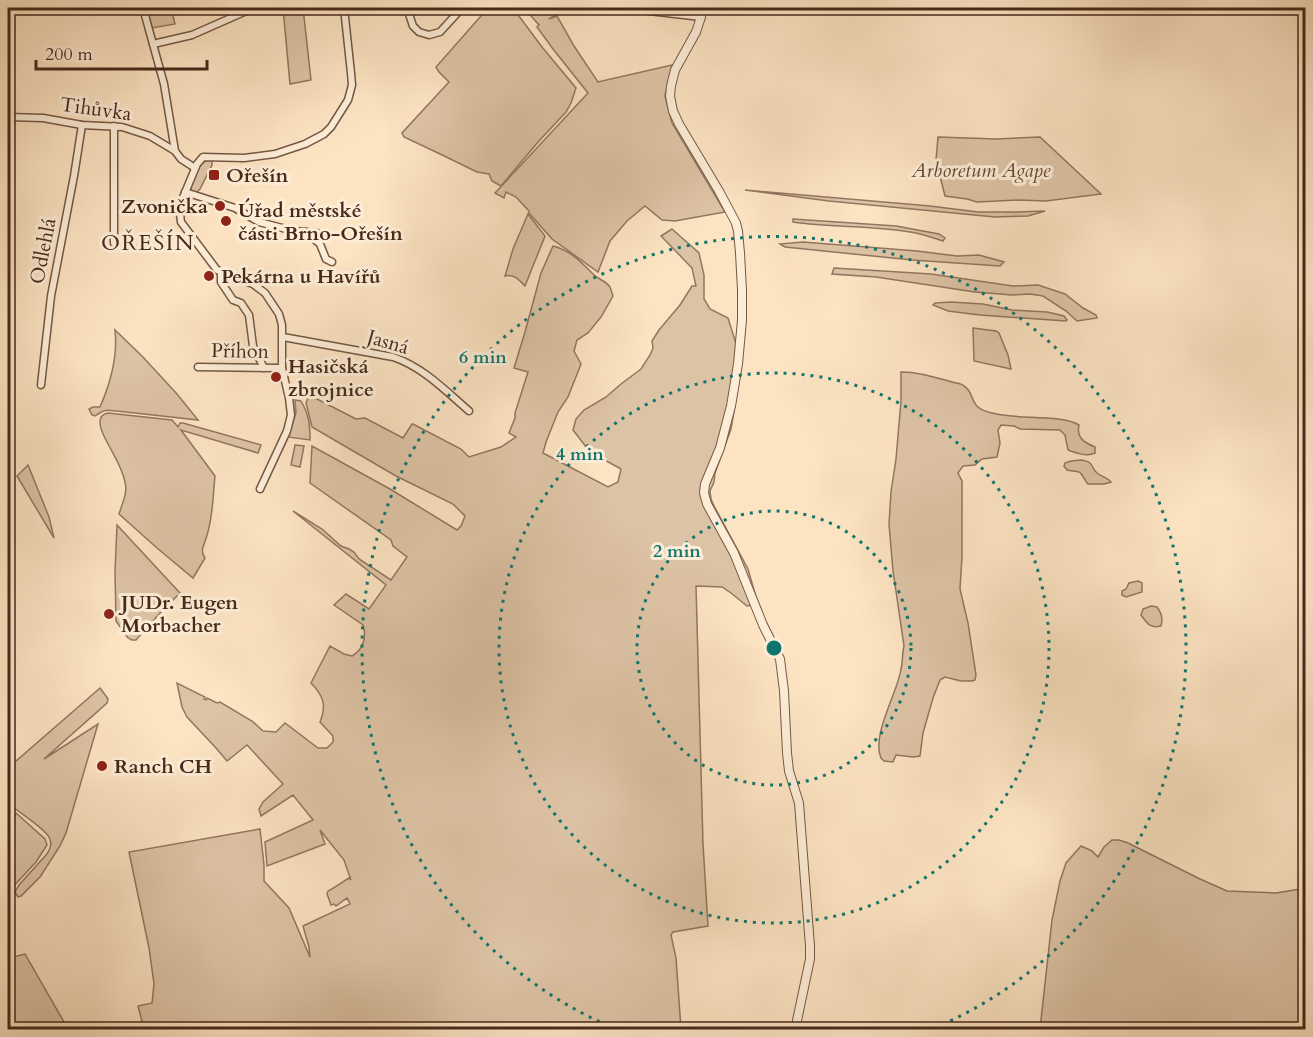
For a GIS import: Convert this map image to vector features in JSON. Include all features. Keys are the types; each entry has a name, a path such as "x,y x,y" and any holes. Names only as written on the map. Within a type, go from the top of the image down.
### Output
{"street":[{"path":"143,8 165,84 176,151"},
{"path":"260,489 290,423 291,408 282,368 283,337 280,318 265,293 253,284 221,272 213,265 199,243 181,222 182,200 195,168 203,157 256,157 286,151 324,134 331,127 348,100 352,86 344,8"},
{"path":"407,8 413,26 419,32 429,35 440,32 462,8"},
{"path":"623,8 701,17"},
{"path":"702,8 696,32 675,70 670,96 676,119 732,212 738,231 742,290 738,364 726,428 705,484 704,493 707,504 734,553 752,601 780,659 789,771 799,803 810,946 810,959 795,1029"},
{"path":"153,44 192,35 251,9"},
{"name":"Tihůvka","path":"8,117 43,118 132,129 176,151 181,159 195,168"},
{"name":"Odlehlá","path":"41,385 51,296 82,124"},
{"path":"114,126 114,243"},
{"path":"185,192 235,208 259,222 294,231 317,233"},
{"path":"305,232 320,244 327,259 332,262"},
{"path":"221,272 221,282 233,300 241,303 249,315 253,346 264,368"},
{"name":"Jasná","path":"283,337 404,361 430,377 469,411"},
{"name":"Příhon","path":"198,367 282,368"}],"green space":[{"path":"146,8 171,8 175,24 152,28"},
{"path":"283,8 303,8 311,80 290,84"},
{"path":"488,8 513,8 576,88 566,112 501,186 492,181 489,174 477,172 404,137 402,133 449,82 436,67"},
{"path":"524,8 552,8 556,15 549,19 557,16 598,82 672,65 665,96 672,123 725,212 675,221 662,220 645,206 627,221 610,241 598,272 552,239 516,197 506,192 504,198 495,193 588,93"},
{"name":"Arboretum Agape","path":"938,137 996,139 1040,137 1101,194 1046,201 977,202 945,196 936,160"},
{"path":"210,159 212,165 200,189 197,192 192,191 190,188 197,171"},
{"path":"745,190 978,212 1045,211 1028,216 995,217 829,201"},
{"path":"528,214 545,236 525,286 513,276 505,276 513,249"},
{"path":"793,219 896,226 939,234 945,238 943,241 901,230 808,224 793,222"},
{"path":"672,229 699,253 704,275 704,299 710,309 728,318 742,363 731,429 710,491 714,506 748,569 758,604 747,606 722,587 696,586 703,844 708,926 673,932 671,935 676,958 681,1029 144,1029 138,1006 152,1003 154,984 129,852 260,829 264,881 289,908 310,957 303,926 350,904 347,898 336,906 331,905 328,891 349,878 351,880 344,860 320,830 325,844 267,866 265,842 313,820 293,795 261,816 259,809 263,802 283,784 247,745 227,761 187,717 182,707 177,683 205,697 206,700 207,698 217,703 220,702 252,721 263,731 276,732 285,723 318,748 327,748 333,742 333,736 320,722 323,701 311,683 330,646 352,656 361,647 365,634 363,625 334,605 346,594 369,609 386,585 293,511 322,529 341,546 354,552 359,559 391,580 407,557 393,546 391,540 310,483 312,446 390,489 457,530 465,516 453,504 396,476 312,427 306,403 308,398 317,399 356,419 365,418 403,438 413,424 461,449 469,457 501,447 516,437 509,433 528,372 514,368 541,273 553,246 570,254 606,283 613,296 601,317 588,333 577,340 574,351 581,364 568,397 558,412 543,453 608,487 618,482 621,469 590,452 573,430 576,419 584,410 606,397 641,369 650,355 653,348 652,341 659,330 680,305 692,286 696,286 692,268 661,236"},
{"path":"803,242 957,256 979,255 1004,262 1000,266 912,260 785,247 780,244"},
{"path":"834,268 931,274 1013,286 1038,285 1065,294 1097,318 1077,321 1043,296 975,292 876,277 832,274"},
{"path":"951,302 1047,312 1064,316 1067,320 980,315 948,311 933,305"},
{"path":"973,328 999,333 1011,369 974,361"},
{"path":"115,330 142,356 198,420 110,410 92,415 89,409 100,407 110,379 114,360"},
{"path":"901,372 922,374 961,384 968,389 978,407 992,413 1061,419 1079,425 1080,437 1095,447 1095,453 1085,455 1068,450 1065,435 1060,430 1020,429 1001,425 998,430 1000,443 997,457 982,459 975,465 963,466 958,473 962,481 960,589 968,623 975,680 961,681 945,677 940,680 923,733 920,756 896,755 893,762 884,761 881,758 879,738 899,678 904,646 889,524 901,401"},
{"path":"295,400 301,401 306,411 310,440 288,437 296,413"},
{"path":"108,413 172,420 178,427 180,423 183,423 261,445 258,453 181,430 215,476 213,506 202,550 205,558 193,578 119,514 126,486 124,476 101,428 101,417"},
{"path":"295,445 304,446 300,467 291,465"},
{"path":"1081,460 1090,463 1097,473 1111,482 1088,484 1080,473 1067,470 1064,466 1065,463"},
{"path":"28,465 49,517 54,538 17,476"},
{"path":"117,525 180,593 136,640 128,638 116,621"},
{"path":"1138,581 1142,583 1142,592 1126,597 1122,595 1122,591 1129,583"},
{"path":"1151,606 1157,607 1160,612 1161,626 1151,626 1141,615 1143,609"},
{"path":"100,688 108,699 107,703 44,759 98,724 66,833 60,846 40,877 18,897 15,892 19,885 47,853 51,842 41,828 8,803 8,768"},
{"path":"16,813 45,839 47,845 36,862 8,892 8,826 13,822"},
{"path":"1112,840 1128,843 1227,891 1276,893 1300,889 1305,891 1305,1029 1040,1029 1052,920 1066,863 1081,846 1098,857"},
{"path":"8,948 13,957 25,954 68,1029 8,1029"}],"place":[{"name":"Ořešín","path":"214,175"},
{"name":"Zvonička","path":"220,206"},
{"name":"Úřad městské části Brno-Ořešín","path":"226,221"},
{"name":"Pekárna u Havířů","path":"209,276"},
{"name":"Hasičská zbrojnice","path":"276,377"},
{"name":"JUDr. Eugen Morbacher","path":"109,614"},
{"name":"Ranch CH","path":"102,766"}],"district":[{"name":"OŘEŠÍN","path":"148,243"}]}
